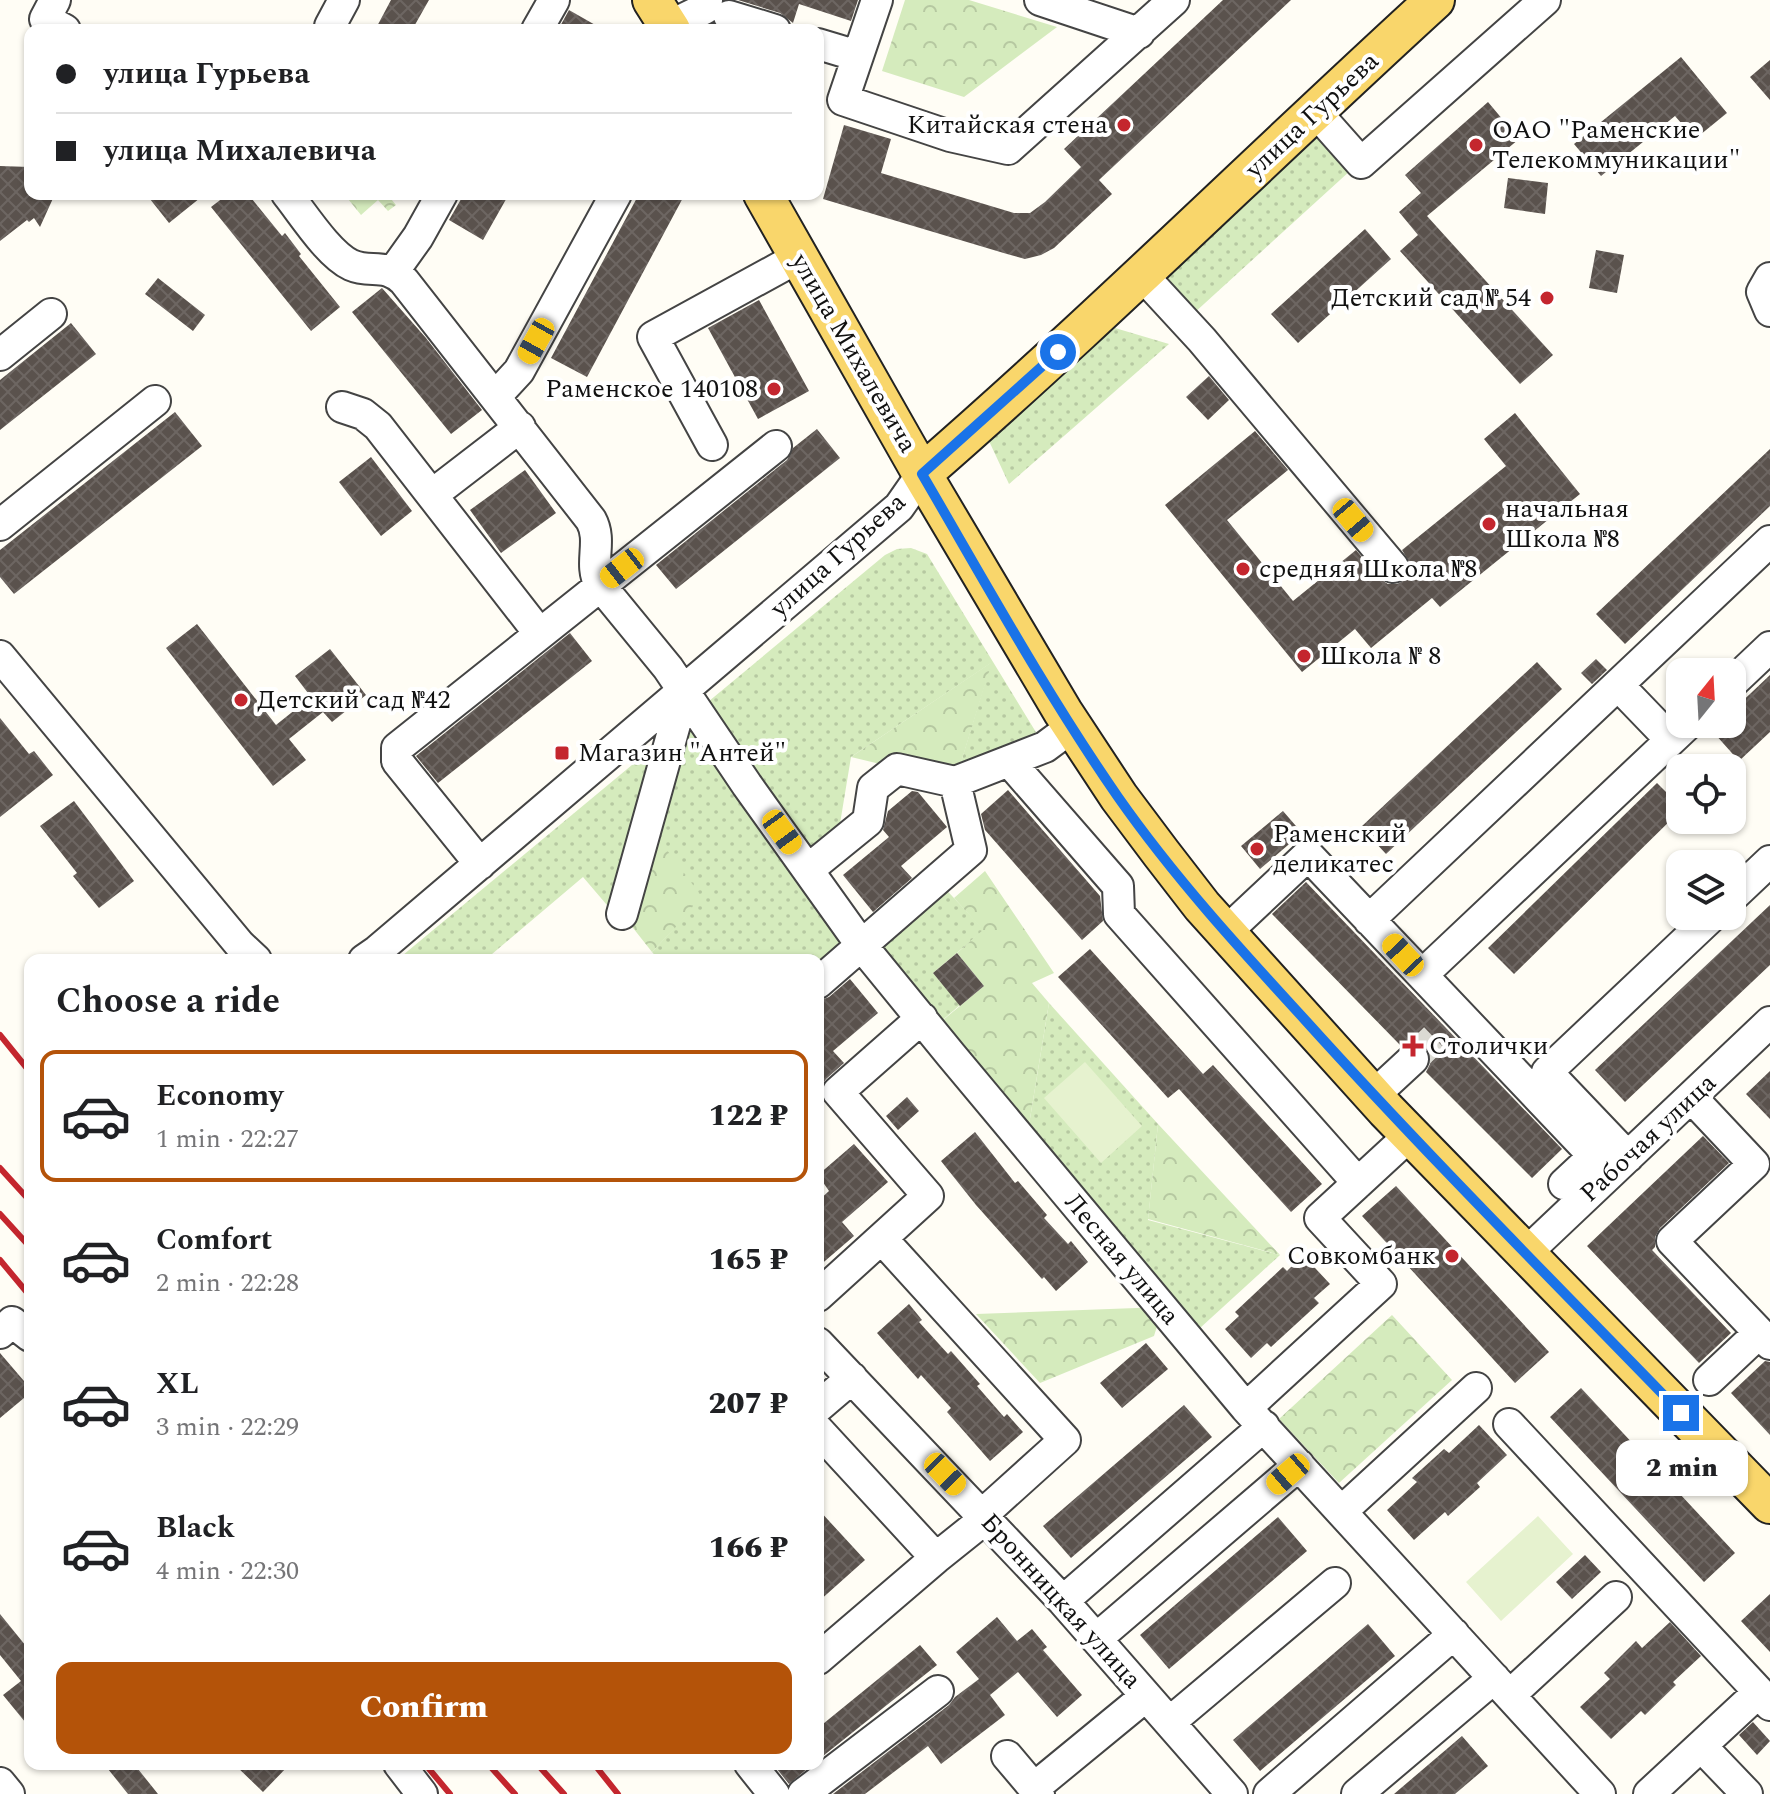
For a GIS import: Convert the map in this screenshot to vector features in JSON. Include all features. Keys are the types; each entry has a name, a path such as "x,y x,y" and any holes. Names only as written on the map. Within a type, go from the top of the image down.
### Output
{"main road":[{"name":"улица Гурьева","path":"922,474 1143,276 1314,110 1435,0"},
{"name":"улица Михалевича","path":"766,200 922,474 1072,727 1119,797 1202,906 1410,1135 1770,1504"}],"street":[{"path":"54,24 45,19 55,0"},
{"path":"540,24 554,0"},
{"path":"877,0 843,100 950,136 1008,149 1174,0"},
{"path":"1040,0 1139,33"},
{"path":"1314,110 1361,163 1545,0"},
{"path":"664,19 718,8 759,24"},
{"path":"824,46 858,56"},
{"path":"292,200 340,258 355,267 393,272 404,281 520,427 595,528 598,542 594,570 600,585"},
{"path":"393,272 439,200"},
{"path":"496,396 519,371 613,200"},
{"path":"712,445 653,337 799,257"},
{"path":"1143,276 1202,340 1393,567"},
{"path":"1770,278 1762,292 1770,311"},
{"path":"0,355 51,314"},
{"path":"0,525 155,401"},
{"path":"342,407 363,414 378,426 539,633"},
{"path":"433,494 520,427"},
{"path":"480,864 397,761 395,752 399,745 776,446"},
{"name":"улица Гурьева","path":"373,954 899,507 922,474"},
{"path":"1369,920 1770,541"},
{"name":"Лесная улица","path":"600,585 684,692 862,946 1255,1417 1600,1794"},
{"path":"1746,670 1770,647"},
{"path":"0,656 250,954"},
{"path":"1618,685 1666,721"},
{"path":"622,914 684,692"},
{"path":"809,869 868,821 873,788 897,769 955,782 1045,747 1072,727"},
{"path":"1422,975 1674,738"},
{"path":"1009,761 1118,886 1119,914 1358,1183"},
{"path":"824,978 971,850 955,782"},
{"path":"1226,932 1308,855 1422,975 1452,1021 1611,1162"},
{"path":"1746,884 1770,861"},
{"path":"1611,1162 1547,1072 1697,930"},
{"path":"824,1291 928,1196 828,1101 922,1018"},
{"name":"Рабочая улица","path":"1526,1253 1611,1162 1691,1097 1770,1022"},
{"path":"1373,1096 1413,1059"},
{"path":"1691,1097 1754,1164 1672,1241 1765,1339 1709,1380"},
{"path":"1063,1601 1255,1417 1381,1284 1320,1218 1410,1135"},
{"path":"1564,1184 1611,1162"},
{"path":"824,1654 984,1516 1065,1440 882,1239"},
{"name":"Бронницкая улица","path":"824,1349 1063,1601 1232,1794"},
{"path":"824,1402 852,1378"},
{"path":"1342,1511 1476,1388"},
{"path":"1509,1424 1764,1698 1701,1746 1649,1794"},
{"path":"824,1437 936,1558"},
{"path":"1096,1639 1299,1465"},
{"path":"1170,1722 1335,1583"},
{"path":"1357,1794 1616,1597"},
{"path":"1269,1794 1454,1634"},
{"path":"803,1794 938,1691"},
{"path":"1007,1756 1036,1791 1146,1696"},
{"path":"1701,1746 1747,1794"},
{"path":"755,1770 774,1794"},
{"path":"0,1783 9,1794"}],"green space":[{"path":"905,0 969,0 1057,27 964,97 882,71"},
{"path":"1319,135 1351,170 1193,314 1161,279"},
{"path":"349,200 378,200 361,215"},
{"path":"378,200 392,200 396,205 388,211"},
{"path":"1115,328 1169,344 1009,484 989,441"},
{"path":"911,548 927,554 1045,747 955,782 991,663 851,757 836,848 809,870 861,946 937,880 984,930 933,973 960,1005 931,1030 862,946 824,978 824,954 654,954 652,952 689,912 618,918 583,877 492,954 404,954 885,555 897,549"},
{"path":"992,662 955,782 851,757"},
{"path":"649,826 699,893 690,912 652,952 622,914"},
{"path":"985,871 1054,973 1032,983 1049,1003 1026,1143 931,1030 984,986 957,953 983,930 954,898"},
{"path":"1049,1003 1158,1124 1148,1220 1280,1255 1188,1339 1026,1143"},
{"path":"1085,1062 1142,1126 1101,1163 1044,1098"},
{"path":"1158,1124 1280,1255 1148,1219"},
{"path":"1163,1307 1154,1336 1040,1383 976,1314"},
{"path":"1392,1315 1452,1380 1339,1483 1279,1419"},
{"path":"1538,1516 1573,1554 1501,1621 1466,1582"}],"building":[{"path":"391,0 429,0 415,24 378,24"},
{"path":"738,0 858,0 851,21 799,4 793,23 780,13"},
{"name":"Китайская стена","path":"1223,0 1291,0 1099,180 1112,194 1054,248 1041,255 1025,259 824,199 844,125 891,139 881,173 1014,213 1030,213 1081,167 1064,149"},
{"path":"569,10 594,24 561,24"},
{"path":"1681,57 1727,113 1695,139 1675,116 1601,176 1574,144"},
{"path":"1770,60 1770,100 1750,77"},
{"path":"1488,102 1519,139 1427,216 1553,355 1520,384 1400,251 1418,235 1399,212 1421,193 1405,175"},
{"path":"0,166 24,167 24,200 52,200 40,227 34,218 29,222 27,220 0,241"},
{"path":"1508,178 1548,183 1545,214 1504,208"},
{"path":"151,200 198,200 169,223"},
{"path":"220,200 253,200 282,236 285,233 301,254 299,256 340,307 311,331 211,207"},
{"path":"461,200 506,200 483,240 449,220"},
{"path":"636,200 682,200 587,377 551,358"},
{"path":"1365,229 1391,259 1298,343 1271,314"},
{"path":"1596,250 1624,255 1617,293 1589,288"},
{"path":"158,278 205,315 193,331 145,294"},
{"path":"382,288 482,410 451,434 352,312"},
{"path":"759,300 809,391 758,419 708,328"},
{"path":"71,323 96,354 0,430 0,380"},
{"path":"1209,376 1229,400 1208,420 1186,397"},
{"path":"175,412 202,446 14,594 0,577 0,550"},
{"path":"1515,413 1580,494 1440,607 1432,598 1371,648 1355,629 1302,672 1165,505 1255,431 1288,470 1227,520 1293,601 1356,550 1380,579 1388,584 1397,584 1405,580 1410,572 1410,563 1402,550 1506,466 1484,439"},
{"path":"817,429 840,458 676,589 656,565 787,460 793,448"},
{"path":"1770,449 1770,506 1625,644 1596,614"},
{"path":"371,457 412,511 381,536 339,482"},
{"path":"525,470 556,513 501,553 470,510"},
{"path":"197,624 276,725 311,697 295,676 330,649 366,695 332,722 323,712 289,739 306,760 273,786 166,648"},
{"path":"570,633 592,661 438,783 416,756"},
{"path":"1596,659 1607,670 1592,684 1581,673"},
{"path":"1537,662 1562,689 1386,854 1361,827"},
{"path":"1770,675 1770,732 1746,754 1733,754 1718,738 1746,738 1746,698"},
{"path":"0,718 29,754 34,751 53,775 0,817"},
{"path":"1657,783 1666,792 1666,825 1514,974 1488,948"},
{"path":"1008,790 1100,896 1103,921 1082,940 985,830 981,814"},
{"path":"912,791 918,792 947,827 901,866 912,878 873,912 843,875 889,837 883,830 888,811"},
{"path":"74,801 134,881 99,908 73,876 77,873 40,826"},
{"path":"1283,811 1302,833 1260,869 1241,846"},
{"path":"1306,882 1562,1149 1532,1178 1426,1072 1431,1056 1426,1046 1410,1041 1401,1046 1272,914"},
{"path":"1770,905 1770,965 1625,1102 1595,1070"},
{"path":"1090,949 1203,1074 1213,1065 1322,1184 1291,1212 1179,1089 1168,1098 1058,977"},
{"path":"957,953 984,986 960,1006 933,973"},
{"path":"850,979 878,1013 833,1051 844,1063 824,1082 824,999"},
{"path":"1770,1071 1770,1119 1746,1094"},
{"path":"907,1097 919,1111 898,1130 886,1116"},
{"path":"975,1132 1015,1183 1018,1181 1047,1215 1044,1218 1068,1244 1071,1241 1088,1262 1056,1291 976,1205 941,1161"},
{"path":"1703,1136 1729,1163 1660,1228 1652,1250 1731,1333 1699,1363 1587,1246"},
{"path":"854,1144 888,1182 842,1222 854,1236 824,1262 824,1196 829,1191 824,1184 824,1170"},
{"path":"1396,1186 1549,1352 1515,1383 1362,1216"},
{"path":"1303,1255 1330,1284 1314,1298 1319,1303 1271,1347 1267,1343 1251,1358 1225,1329 1239,1316 1235,1312 1283,1267 1287,1271"},
{"path":"909,1304 922,1320 919,1322 948,1354 951,1351 1004,1417 1007,1414 1023,1432 990,1461 947,1412 951,1408 921,1375 918,1379 877,1333"},
{"path":"1146,1343 1168,1369 1122,1408 1100,1383"},
{"path":"0,1353 24,1381 24,1398 0,1418"},
{"path":"1765,1361 1770,1362 1770,1435 1731,1393"},
{"path":"1581,1388 1735,1553 1704,1582 1550,1417"},
{"path":"1184,1405 1212,1437 1071,1558 1043,1526"},
{"path":"1479,1425 1507,1455 1477,1483 1480,1487 1448,1516 1445,1512 1414,1540 1387,1510 1417,1482 1412,1478 1444,1449 1449,1453"},
{"path":"824,1516 865,1560 824,1597"},
{"path":"1278,1517 1307,1551 1169,1669 1140,1635"},
{"path":"1585,1555 1601,1572 1572,1599 1556,1582"},
{"path":"1770,1594 1770,1652 1741,1621"},
{"path":"0,1614 24,1644 24,1721 3,1695 21,1681 0,1655"},
{"path":"997,1617 1017,1641 1032,1629 1047,1647 1043,1650 1082,1695 1057,1717 1018,1672 990,1695 1005,1715 941,1764 928,1746 865,1794 833,1794 979,1679 956,1652"},
{"path":"1670,1622 1701,1656 1673,1682 1676,1685 1645,1715 1641,1711 1611,1739 1580,1707 1610,1679 1604,1673 1636,1641 1642,1648"},
{"path":"1368,1624 1395,1656 1260,1771 1233,1740"},
{"path":"920,1645 937,1665 824,1755 824,1723"},
{"path":"1753,1722 1770,1741 1757,1755 1739,1735"},
{"path":"1462,1736 1488,1766 1455,1794 1394,1794"},
{"path":"109,1770 139,1770 158,1794 128,1794"},
{"path":"240,1770 284,1770 263,1792"},
{"path":"778,1770 806,1770 789,1784"}],"tunnel":[{"path":"1413,1059 1445,1028"}],"railway":[{"path":"0,1035 24,1065"},
{"path":"0,1168 24,1194"},
{"path":"0,1214 24,1240"},
{"path":"0,1260 24,1289"},
{"path":"430,1770 450,1794"},
{"path":"493,1770 515,1794"},
{"path":"542,1770 564,1794"},
{"path":"599,1770 618,1794"}],"place":[{"name":"Китайская стена","path":"1124,125"},
{"name":"ОАО \"Раменские Телекоммуникации\"","path":"1476,145"},
{"name":"Детский сад № 54","path":"1547,298"},
{"name":"Раменское 140108","path":"774,389"},
{"name":"начальная Школа №8","path":"1489,524"},
{"name":"средняя Школа №8","path":"1243,569"},
{"name":"Школа № 8","path":"1304,656"},
{"name":"Детский сад №42","path":"241,700"},
{"name":"Магазин \"Антей\"","path":"562,753"},
{"name":"Раменский деликатес","path":"1257,849"},
{"name":"Столички","path":"1413,1046"},
{"name":"Совкомбанк","path":"1452,1256"}],"route":[{"path":"1058,352 922,474 966,549 1063,712 1119,797 1202,906 1386,1110 1681,1413"}]}
